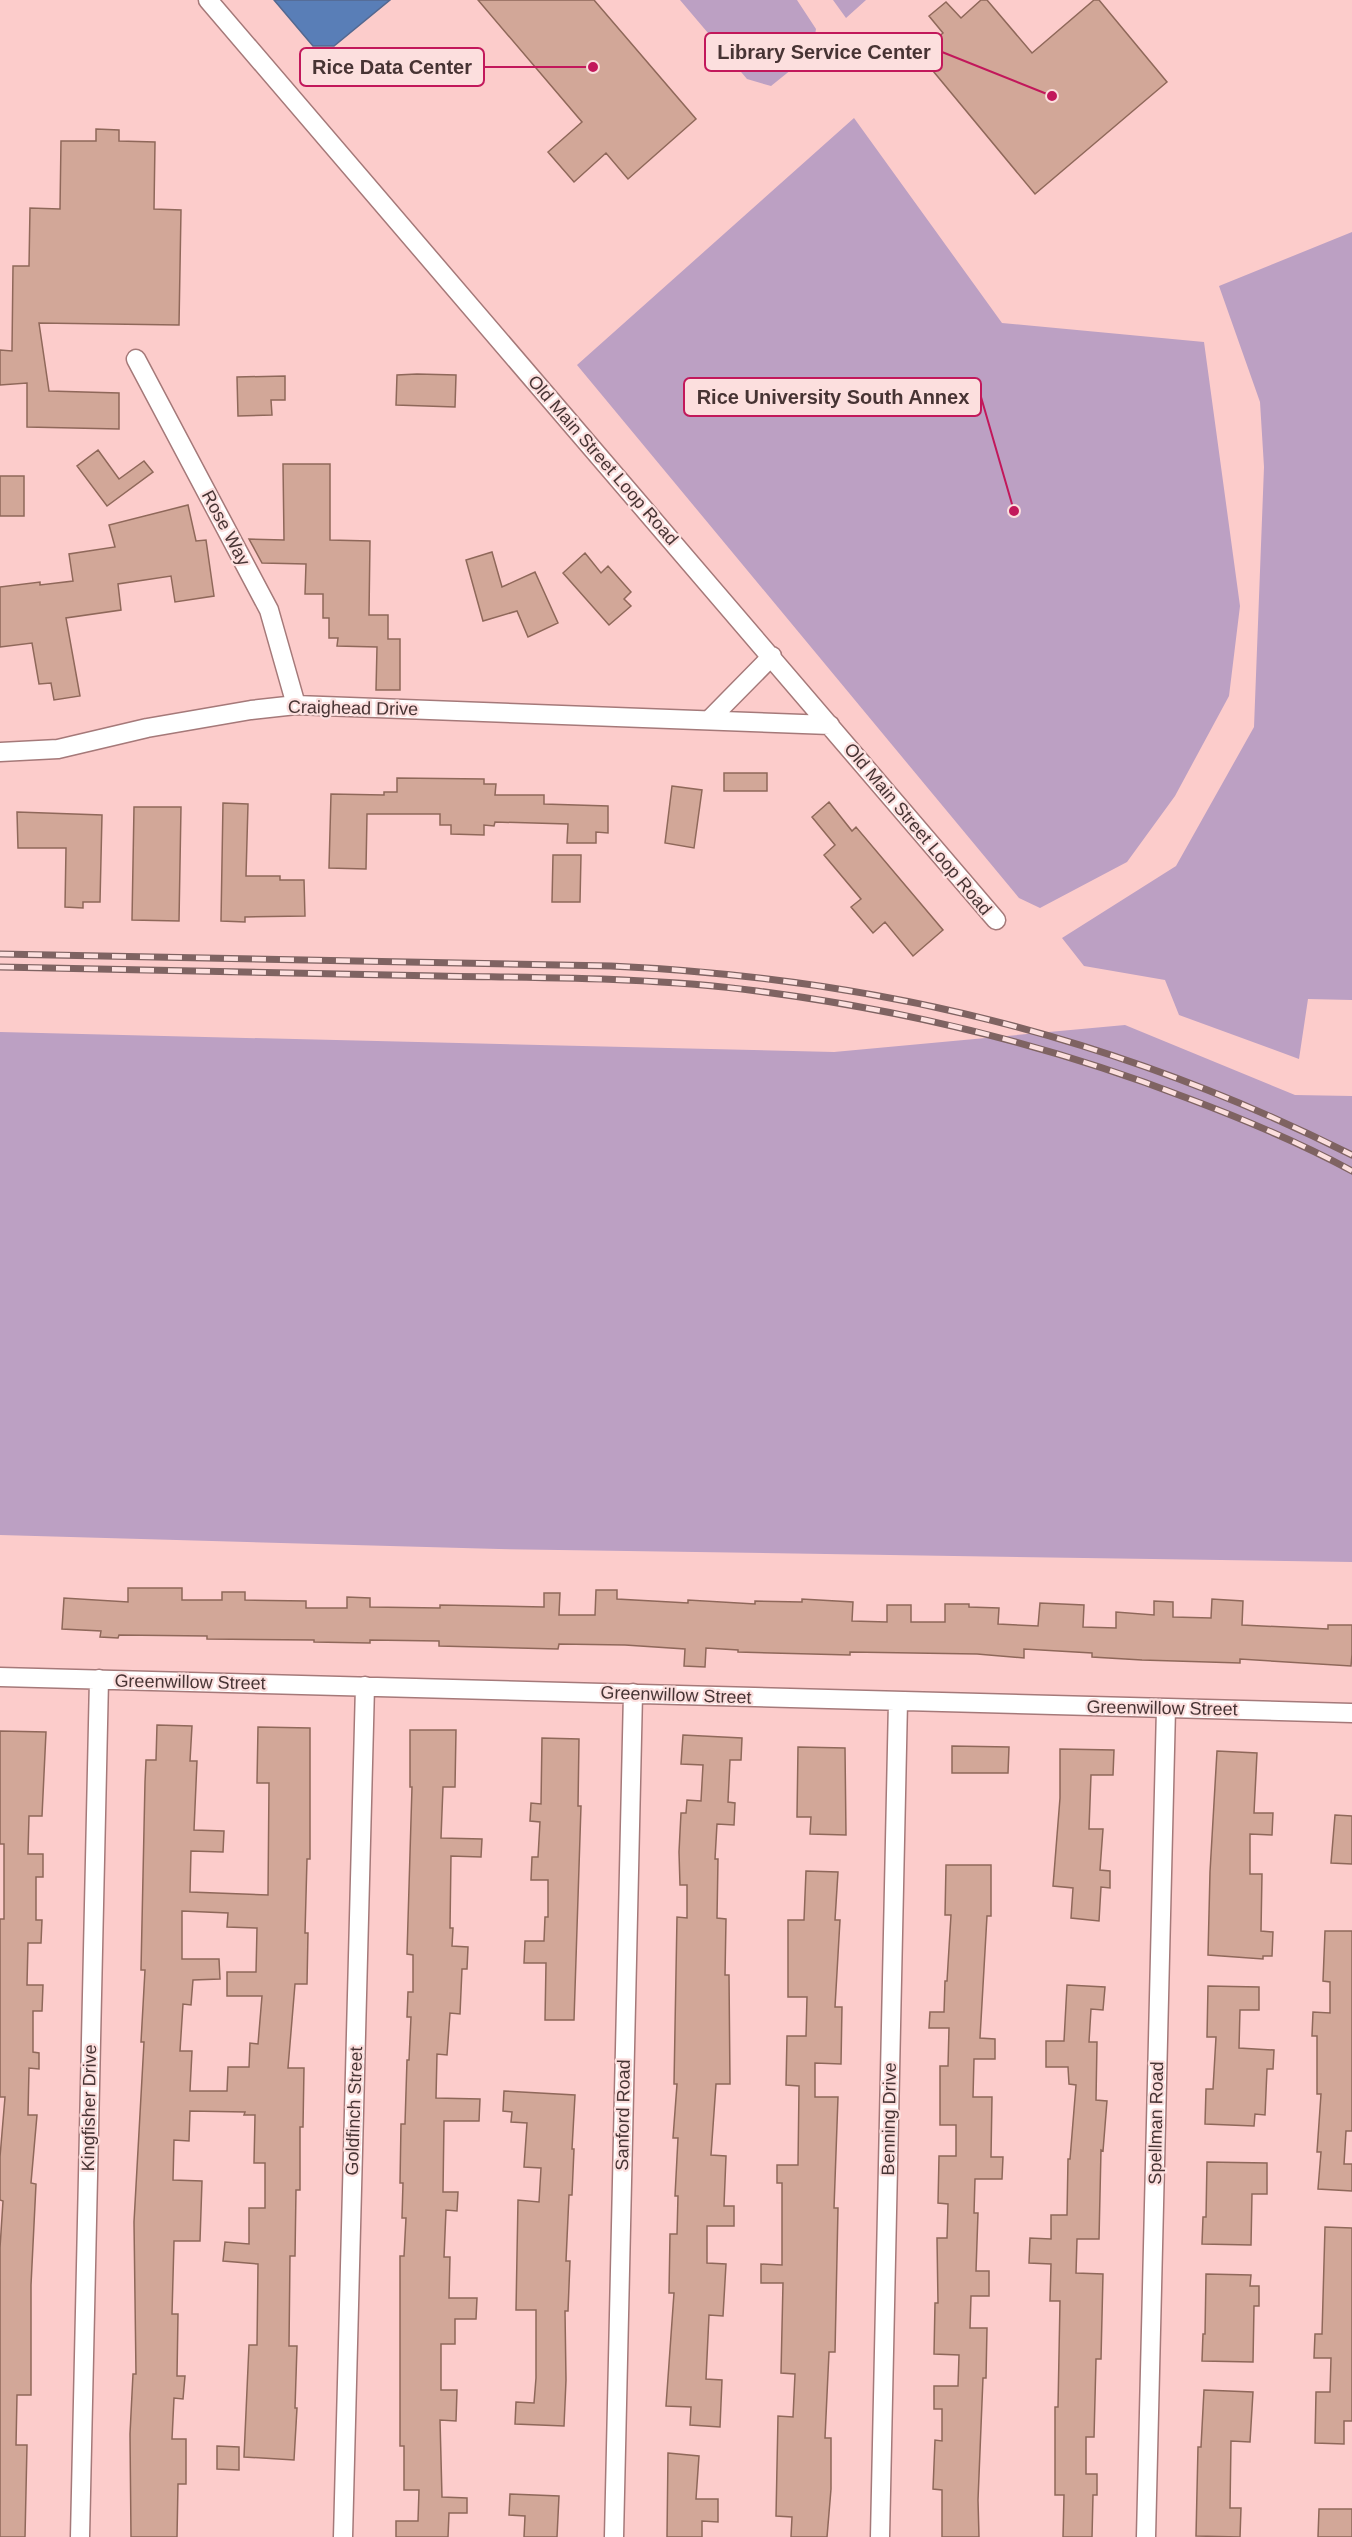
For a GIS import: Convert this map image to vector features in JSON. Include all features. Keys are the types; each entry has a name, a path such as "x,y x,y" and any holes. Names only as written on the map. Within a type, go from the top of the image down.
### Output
{"street":[{"name":"Old Main Street Loop Road","path":"208,0 996,920"},
{"name":"Rose Way","path":"136,359 269,610 296,705"},
{"path":"709,720 772,657"},
{"name":"Craighead Drive","path":"0,752 58,748 147,728 250,710 296,705 830,725"},
{"name":"Greenwillow Street","path":"0,1677 1352,1713"},
{"name":"Kingfisher Drive","path":"80,2537 99,1680"},
{"name":"Goldfinch Street","path":"343,2537 365,1686"},
{"name":"Sanford Road","path":"614,2537 633,1693"},
{"name":"Benning Drive","path":"880,2537 898,1701"},
{"name":"Spellman Road","path":"1146,2537 1166,1708"}],"shaded area":[{"path":"680,0 797,0 816,29 812,53 771,86 747,79"},
{"path":"833,0 866,0 846,18"},
{"path":"854,118 1002,323 1204,342 1240,606 1229,696 1175,796 1127,862 1040,908 1019,898 577,365"},
{"path":"1352,232 1352,1000 1308,999 1299,1059 1179,1015 1165,980 1084,966 1062,938 1176,866 1254,727 1264,467 1260,402 1219,286"},
{"path":"1125,1025 1295,1095 1352,1096 1352,1562 499,1549 0,1535 0,1032 834,1052"}],"water":[{"path":"274,0 390,0 334,46 313,46"}],"building":[{"path":"478,0 594,0 696,119 628,179 606,153 574,182 548,152 582,122"},
{"path":"981,0 987,0 1032,53 1094,0 1099,0 1167,82 1035,194 919,54 943,33 929,16 946,2 961,18"},
{"path":"96,129 119,130 119,141 155,142 154,209 181,210 179,325 39,323 49,391 119,393 119,429 27,427 27,383 0,385 0,350 12,351 13,266 29,266 30,208 60,209 61,141 96,141"},
{"path":"397,375 456,375 455,407 396,405"},
{"path":"285,376 285,400 271,400 272,415 238,416 237,377"},
{"path":"98,450 119,479 144,461 153,472 107,506 77,466"},
{"path":"283,464 330,464 330,540 370,541 369,615 388,615 388,639 400,639 400,690 376,690 377,647 337,646 338,638 329,638 329,618 323,618 323,594 305,594 306,564 262,563 249,539 284,540"},
{"path":"0,476 24,476 24,516 0,516"},
{"path":"188,505 196,541 206,540 214,596 175,602 171,576 118,584 121,610 66,618 80,696 54,700 51,683 39,684 32,643 0,647 0,587 73,581 69,554 115,547 109,525"},
{"path":"492,552 502,587 535,572 558,623 528,637 517,611 483,621 466,560"},
{"path":"585,553 601,573 608,566 631,592 624,599 631,606 609,625 563,573"},
{"path":"724,773 767,773 767,791 724,791"},
{"path":"397,778 484,779 484,784 496,784 495,795 544,795 544,804 608,806 608,833 596,832 596,843 567,843 568,824 495,822 494,826 484,825 484,835 451,834 451,825 440,825 440,814 367,814 366,869 329,868 331,794 384,795 384,792 397,792"},
{"path":"672,786 702,790 694,848 665,843"},
{"path":"829,802 852,831 856,827 943,930 913,956 885,922 873,933 851,907 861,899 824,855 835,845 812,817"},
{"path":"223,803 248,804 246,876 280,876 280,880 304,880 305,916 245,917 245,922 221,921"},
{"path":"134,807 181,807 179,921 132,920"},
{"path":"17,812 102,815 100,902 83,902 83,908 65,907 66,848 18,848"},
{"path":"553,855 581,855 580,902 552,902"},
{"path":"128,1588 182,1588 182,1600 222,1600 222,1592 245,1592 245,1600 306,1601 306,1608 347,1608 347,1597 370,1598 370,1607 440,1608 440,1605 544,1607 544,1593 560,1593 559,1615 595,1615 596,1590 617,1590 617,1599 688,1603 688,1600 755,1604 755,1601 802,1602 802,1599 853,1602 852,1621 887,1622 887,1605 911,1605 911,1622 945,1622 945,1604 969,1604 969,1607 999,1608 998,1624 1038,1626 1040,1603 1084,1605 1083,1627 1116,1628 1116,1612 1154,1615 1154,1601 1173,1602 1173,1617 1211,1618 1212,1599 1243,1601 1242,1625 1328,1629 1328,1625 1352,1625 1352,1654 1351,1666 1240,1659 1240,1663 1142,1660 1092,1657 1092,1653 1024,1649 1024,1658 977,1654 850,1652 850,1655 738,1652 738,1650 706,1648 705,1667 684,1666 685,1649 625,1645 559,1644 558,1649 439,1646 439,1641 314,1642 314,1640 207,1639 207,1636 119,1635 118,1638 100,1637 101,1631 62,1629 64,1598 128,1602"},
{"path":"157,1725 192,1726 190,1761 197,1761 194,1830 224,1831 223,1852 191,1851 190,1892 268,1895 269,1783 257,1783 258,1727 310,1728 310,1859 307,1859 305,1933 308,1933 307,1984 295,1984 288,2068 304,2068 303,2127 300,2127 300,2190 296,2190 295,2256 290,2256 289,2346 297,2346 295,2408 297,2408 294,2460 244,2457 249,2345 257,2345 258,2264 223,2261 225,2242 249,2244 249,2208 265,2208 265,2163 254,2163 255,2115 244,2115 245,2112 190,2111 189,2141 174,2140 173,2180 202,2181 200,2241 174,2241 172,2314 178,2314 177,2376 185,2376 183,2399 174,2398 172,2439 186,2439 186,2484 178,2484 177,2537 131,2537 130,2434 133,2374 136,2374 134,2222 144,2042 141,2042 145,1970 141,1970 145,1782 146,1760 156,1760","holes":["182,1911 228,1913 227,1927 257,1928 256,1972 227,1972 227,1996 262,1996 258,2044 250,2043 249,2067 228,2067 227,2091 190,2091 192,2051 180,2051 183,2004 191,2005 193,1980 220,1979 219,1959 182,1959"]},
{"path":"410,1730 456,1730 455,1787 443,1787 441,1838 482,1839 481,1857 451,1856 452,1946 468,1947 467,1969 462,1969 460,2014 450,2013 447,2055 437,2054 436,2098 480,2099 479,2121 444,2121 443,2192 458,2192 457,2211 446,2210 444,2257 450,2257 449,2298 477,2298 476,2319 455,2319 455,2344 441,2344 441,2390 457,2390 456,2421 440,2420 442,2497 467,2498 467,2513 449,2513 448,2537 396,2537 396,2521 418,2521 419,2490 404,2490 404,2446 400,2446 400,2256 404,2256 406,2218 402,2218 403,2183 400,2183 401,2124 405,2124 407,2060 409,2060 411,2017 407,2017 408,1992 413,1992 413,1955 407,1954 412,1787 410,1787"},
{"path":"0,1731 46,1732 42,1816 29,1816 28,1854 43,1854 43,1877 36,1877 36,1920 42,1920 41,1943 28,1943 27,1985 43,1985 42,2011 33,2011 33,2052 39,2053 39,2069 29,2068 28,2115 37,2115 31,2183 36,2184 31,2285 31,2395 17,2395 16,2445 27,2445 25,2537 0,2537 0,2248 3,2201 0,2200 0,2157 5,2097 0,2097 0,1919 4,1919 4,1844 0,1844"},
{"path":"683,1735 742,1738 741,1760 730,1760 728,1802 735,1803 734,1825 717,1824 715,1859 718,1859 717,1918 726,1919 725,1975 729,1975 730,2084 716,2084 711,2155 726,2156 724,2206 734,2206 734,2226 707,2226 707,2263 726,2264 723,2316 709,2315 706,2379 722,2380 720,2427 690,2425 691,2407 666,2406 674,2293 669,2293 670,2234 677,2234 678,2196 675,2196 678,2138 673,2138 677,2084 674,2084 677,1917 687,1918 687,1885 680,1885 681,1813 686,1813 687,1800 701,1801 703,1765 681,1764"},
{"path":"542,1738 579,1739 578,1806 581,1806 574,2020 545,2020 546,1963 524,1963 525,1941 544,1941 545,1917 548,1917 548,1880 531,1880 532,1857 538,1857 540,1822 530,1821 531,1803 541,1804"},
{"path":"952,1746 1009,1747 1008,1773 952,1773"},
{"path":"798,1747 845,1748 846,1835 810,1834 811,1817 797,1817"},
{"path":"1060,1749 1114,1750 1113,1775 1091,1775 1089,1829 1103,1829 1100,1870 1110,1871 1110,1888 1101,1887 1099,1921 1071,1918 1073,1888 1053,1886 1060,1798"},
{"path":"1217,1751 1257,1753 1254,1813 1273,1813 1272,1835 1250,1834 1250,1874 1262,1874 1261,1931 1273,1932 1272,1956 1263,1956 1263,1959 1208,1955"},
{"path":"1335,1815 1352,1816 1352,1864 1331,1863"},
{"path":"946,1865 991,1865 991,1916 987,1916 980,2038 995,2039 995,2059 974,2059 973,2097 992,2097 991,2157 1003,2157 1002,2179 975,2179 974,2213 978,2213 976,2271 989,2271 989,2296 971,2296 970,2328 987,2328 978,2500 979,2537 942,2537 942,2490 933,2489 935,2440 942,2441 942,2409 934,2409 934,2386 958,2386 959,2355 934,2354 935,2303 938,2303 937,2238 947,2238 948,2204 938,2203 939,2156 956,2156 956,2125 940,2125 940,2066 948,2066 949,2028 929,2028 930,2012 944,2012 951,1915 945,1915"},
{"path":"806,1871 838,1872 835,1920 840,1920 835,2007 842,2007 841,2064 815,2063 815,2097 838,2097 834,2208 838,2208 835,2352 829,2352 825,2438 831,2438 831,2489 827,2537 791,2537 792,2517 776,2516 778,2416 793,2417 795,2374 781,2373 783,2283 761,2283 761,2264 782,2265 782,2183 777,2183 777,2165 798,2165 799,2086 786,2085 787,2036 806,2036 807,1997 788,1997 788,1920 804,1920"},
{"path":"1325,1931 1352,1931 1352,2131 1346,2131 1344,2164 1352,2164 1352,2191 1318,2189 1321,2152 1317,2152 1321,2094 1317,2094 1317,2036 1312,2036 1313,2012 1330,2013 1330,1982 1323,1981"},
{"path":"1067,1985 1105,1987 1103,2010 1091,2009 1089,2042 1097,2042 1096,2100 1107,2101 1103,2151 1101,2150 1099,2239 1077,2239 1076,2273 1103,2274 1101,2359 1096,2359 1094,2437 1086,2437 1086,2474 1097,2474 1097,2495 1093,2495 1092,2537 1063,2537 1064,2495 1055,2495 1055,2407 1058,2407 1060,2301 1050,2301 1051,2264 1029,2263 1030,2238 1051,2239 1051,2215 1067,2215 1068,2159 1070,2159 1076,2085 1069,2084 1068,2067 1046,2067 1046,2041 1064,2041"},
{"path":"1208,1986 1259,1987 1259,2010 1240,2010 1239,2048 1274,2050 1273,2069 1267,2069 1265,2115 1255,2114 1254,2126 1205,2124 1206,2089 1213,2089 1216,2037 1207,2037"},
{"path":"504,2091 575,2095 572,2195 569,2195 566,2261 570,2261 568,2311 565,2311 564,2426 515,2424 516,2402 534,2403 536,2378 536,2310 516,2310 518,2200 539,2202 541,2168 524,2167 527,2123 511,2122 512,2112 503,2111"},
{"path":"1207,2162 1267,2163 1267,2194 1252,2194 1251,2245 1202,2244 1203,2217 1206,2217"},
{"path":"1325,2227 1352,2228 1352,2421 1344,2421 1344,2444 1315,2443 1316,2392 1330,2392 1331,2358 1314,2358 1315,2334 1322,2334"},
{"path":"1206,2274 1251,2275 1250,2286 1259,2286 1259,2306 1254,2306 1253,2362 1202,2361"},
{"path":"1204,2390 1253,2392 1250,2442 1231,2441 1230,2508 1241,2508 1240,2537 1196,2536 1198,2447 1201,2447"},
{"path":"217,2446 239,2447 239,2470 217,2469"},
{"path":"668,2453 699,2456 696,2499 718,2499 718,2522 702,2521 702,2537 667,2537"},
{"path":"510,2494 559,2496 557,2537 524,2537 525,2516 509,2515"},
{"path":"1319,2509 1352,2509 1352,2537 1318,2537"}],"railway":[{"path":"0,954 611,966 709,973 805,984 899,1000 992,1020 1083,1046 1173,1077 1263,1113 1352,1155"},
{"path":"0,967 598,979 717,986 812,999 975,1031 1081,1061 1229,1114 1352,1171"}],"place":[{"name":"Rice Data Center","path":"593,67"},
{"name":"Library Service Center","path":"1052,96"},
{"name":"Rice University South Annex","path":"1014,511"}]}
